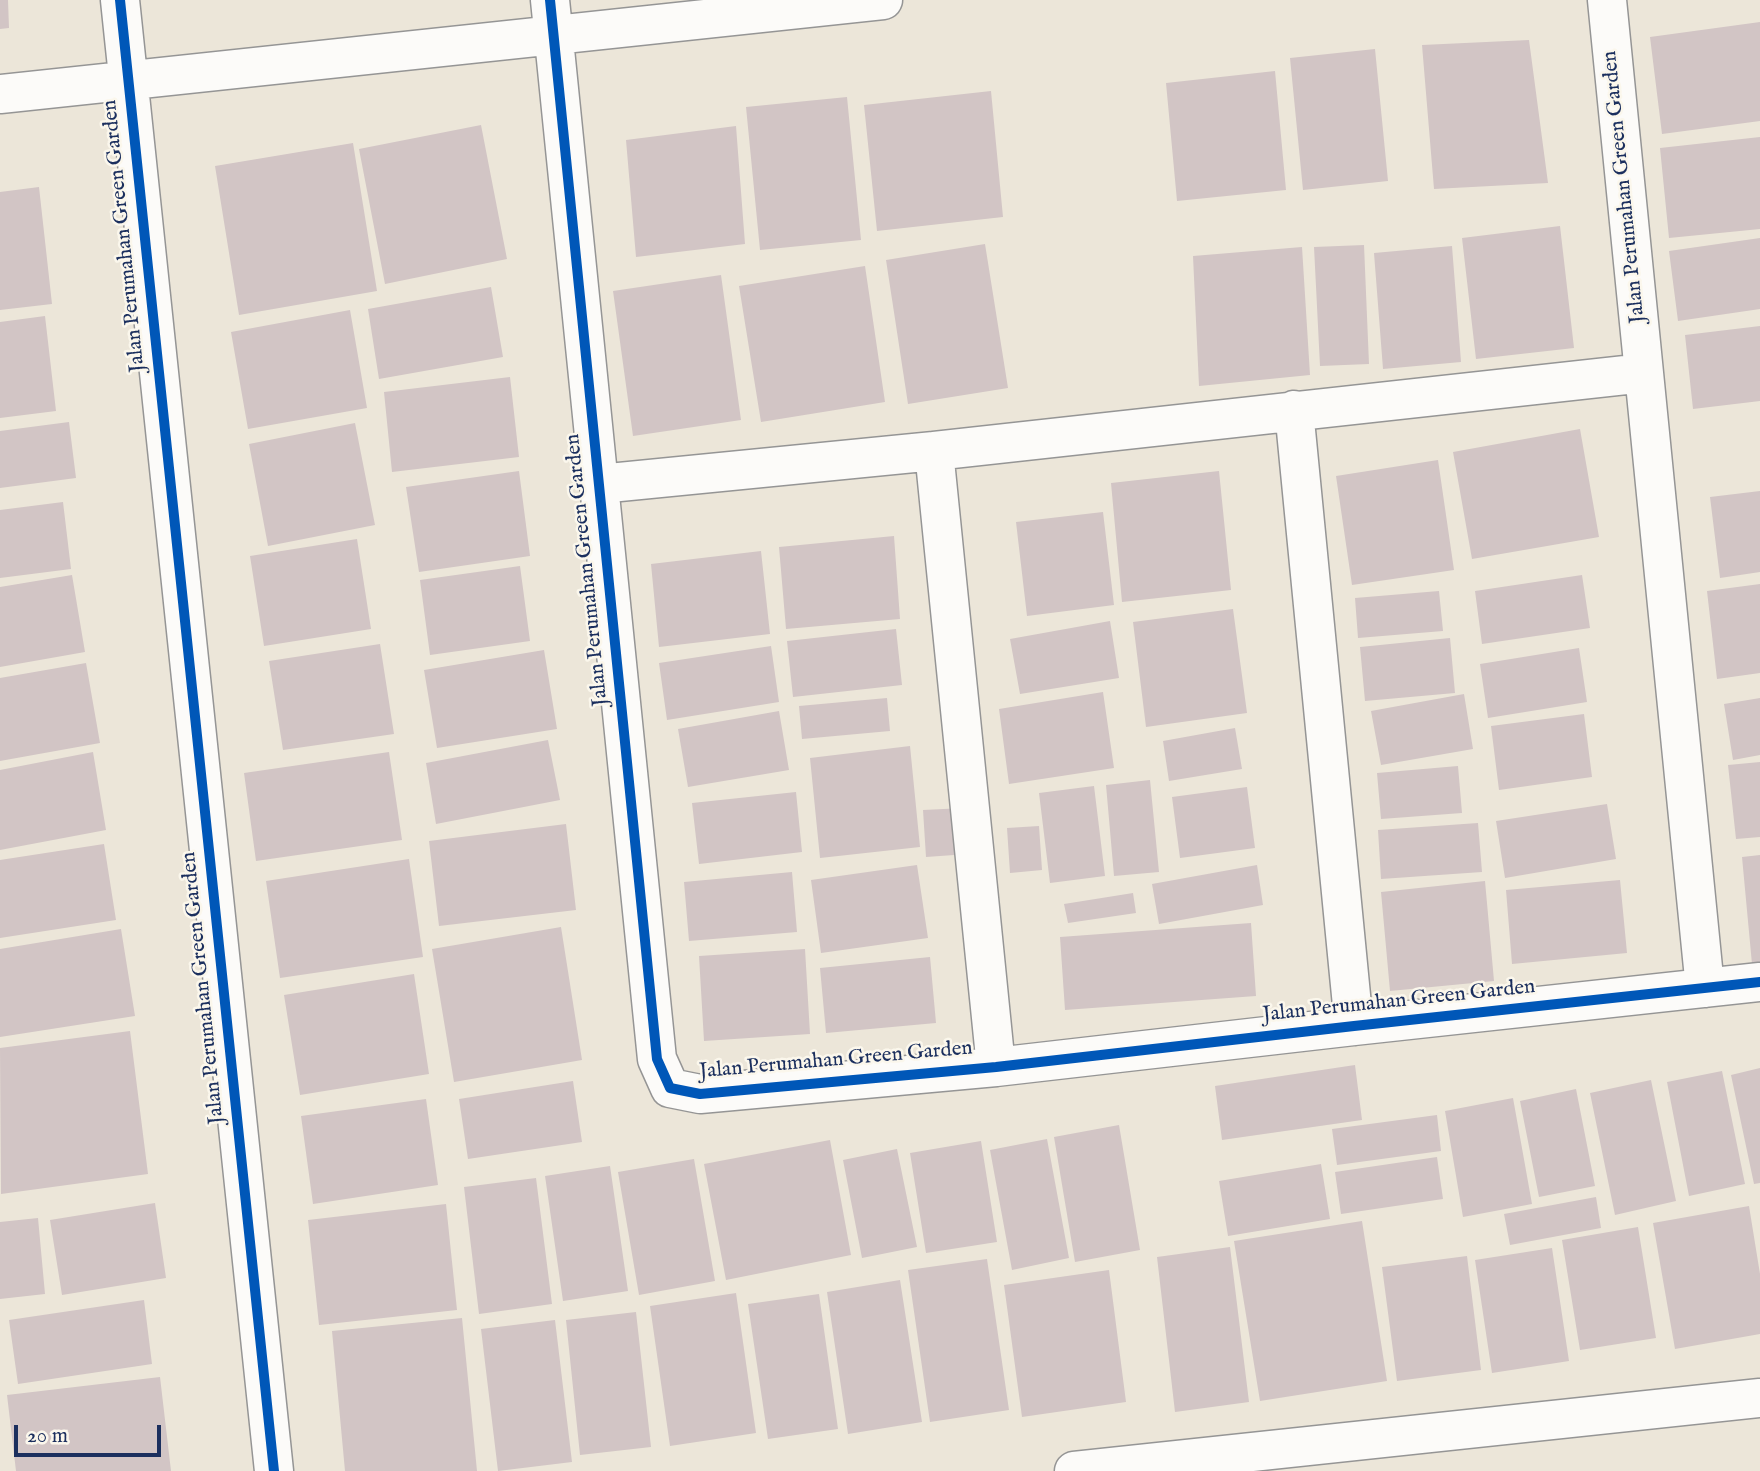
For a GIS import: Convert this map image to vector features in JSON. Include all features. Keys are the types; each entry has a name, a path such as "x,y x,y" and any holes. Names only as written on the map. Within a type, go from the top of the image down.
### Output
{"street":[{"name":"Jalan Perumahan Green Garden","path":"120,0 274,1471"},
{"name":"Jalan Perumahan Green Garden","path":"0,94 128,81 552,18 883,0"},
{"name":"Jalan Perumahan Green Garden","path":"1607,0 1705,988"},
{"name":"Jalan Perumahan Green Garden","path":"552,18 657,1059 670,1088 700,1094 996,1067 1760,982"},
{"name":"Jalan Perumahan Green Garden","path":"598,484 934,451 1644,373"},
{"name":"Jalan Perumahan Green Garden","path":"1294,410 1354,1026"},
{"name":"Jalan Perumahan Green Garden","path":"934,451 996,1067"},
{"path":"1074,1471 1760,1398"}],"building":[{"path":"0,0 8,0 9,28 0,29"},
{"path":"1760,22 1760,121 1662,134 1650,37"},
{"path":"1529,40 1548,183 1434,189 1422,45"},
{"path":"1375,49 1388,181 1303,190 1290,58"},
{"path":"1275,71 1286,190 1177,201 1166,83"},
{"path":"991,91 1003,217 877,231 864,105"},
{"path":"847,97 861,240 760,250 746,107"},
{"path":"481,125 507,259 385,284 359,149"},
{"path":"736,126 745,244 636,257 626,140"},
{"path":"1760,137 1760,229 1669,238 1660,148"},
{"path":"353,143 377,291 239,315 215,166"},
{"path":"39,187 52,304 0,310 0,192"},
{"path":"1560,226 1574,348 1476,359 1462,238"},
{"path":"1760,238 1760,309 1678,321 1669,251"},
{"path":"985,244 1008,388 908,404 886,260"},
{"path":"1364,245 1369,364 1320,366 1314,247"},
{"path":"1452,246 1461,362 1383,369 1374,253"},
{"path":"1302,247 1310,375 1199,386 1193,256"},
{"path":"865,266 885,402 761,422 739,286"},
{"path":"721,275 741,420 633,436 613,291"},
{"path":"491,287 503,357 379,379 368,309"},
{"path":"350,310 367,408 248,429 231,332"},
{"path":"45,316 56,411 0,418 0,322"},
{"path":"1760,326 1760,401 1693,409 1685,335"},
{"path":"510,377 519,457 392,472 384,392"},
{"path":"69,422 76,478 0,488 0,431"},
{"path":"355,423 375,525 268,546 249,444"},
{"path":"1580,429 1599,537 1472,559 1453,452"},
{"path":"1438,460 1454,570 1352,585 1336,476"},
{"path":"519,471 530,556 419,572 406,487"},
{"path":"1219,471 1231,590 1122,602 1111,483"},
{"path":"1760,491 1760,572 1720,578 1710,497"},
{"path":"63,502 71,569 0,578 0,510"},
{"path":"1103,512 1114,605 1027,616 1016,522"},
{"path":"894,536 900,619 786,629 779,547"},
{"path":"357,539 371,629 264,646 250,556"},
{"path":"761,551 770,634 659,647 651,564"},
{"path":"520,566 530,641 430,655 420,580"},
{"path":"72,575 85,652 0,667 0,587"},
{"path":"1582,575 1590,628 1482,644 1475,591"},
{"path":"1760,584 1760,673 1717,679 1707,591"},
{"path":"1439,591 1443,631 1358,638 1355,598"},
{"path":"1233,609 1247,713 1146,727 1133,622"},
{"path":"1110,621 1119,678 1020,694 1010,639"},
{"path":"896,629 902,685 793,697 787,641"},
{"path":"1450,638 1455,693 1365,701 1360,647"},
{"path":"380,644 394,734 283,750 269,661"},
{"path":"771,646 779,702 667,720 659,663"},
{"path":"1579,648 1587,702 1488,718 1480,664"},
{"path":"544,650 557,729 437,748 424,670"},
{"path":"86,663 100,743 0,761 0,678"},
{"path":"1103,692 1114,768 1009,784 999,709"},
{"path":"1464,694 1473,749 1381,765 1371,711"},
{"path":"887,698 890,731 802,739 799,706"},
{"path":"1760,698 1760,755 1733,760 1724,704"},
{"path":"779,711 789,770 688,787 678,729"},
{"path":"1584,714 1592,777 1499,790 1491,726"},
{"path":"1235,728 1242,769 1169,781 1163,741"},
{"path":"548,740 560,800 436,824 426,763"},
{"path":"910,746 920,847 820,858 810,758"},
{"path":"93,752 106,830 0,850 0,770"},
{"path":"389,752 402,840 256,861 244,773"},
{"path":"1760,762 1760,837 1736,839 1728,765"},
{"path":"1458,766 1462,813 1381,819 1377,773"},
{"path":"1150,780 1159,872 1114,876 1106,785"},
{"path":"1094,786 1105,876 1050,883 1039,793"},
{"path":"1247,787 1255,848 1180,858 1172,797"},
{"path":"796,792 802,852 699,864 692,803"},
{"path":"1607,804 1616,859 1505,878 1496,821"},
{"path":"964,808 968,854 926,857 923,810"},
{"path":"1478,823 1482,872 1381,879 1378,830"},
{"path":"566,824 576,910 439,926 429,841"},
{"path":"1039,826 1042,870 1010,873 1007,828"},
{"path":"104,844 116,920 0,938 0,860"},
{"path":"1760,855 1760,963 1752,964 1742,857"},
{"path":"409,859 423,957 280,978 266,881"},
{"path":"917,865 928,938 821,953 811,880"},
{"path":"1257,865 1263,905 1159,924 1152,884"},
{"path":"792,872 797,932 689,941 684,882"},
{"path":"1620,880 1627,953 1512,964 1506,890"},
{"path":"1485,881 1494,981 1390,991 1381,892"},
{"path":"1133,893 1136,913 1068,923 1064,904"},
{"path":"1251,923 1256,996 1065,1010 1060,937"},
{"path":"561,927 582,1060 454,1082 432,949"},
{"path":"121,929 135,1016 0,1037 0,949"},
{"path":"805,949 810,1034 704,1041 699,956"},
{"path":"930,957 936,1023 826,1033 820,968"},
{"path":"414,974 429,1074 300,1095 284,995"},
{"path":"130,1031 148,1174 1,1194 0,1048"},
{"path":"1355,1065 1362,1120 1222,1140 1215,1086"},
{"path":"1760,1068 1760,1183 1754,1184 1731,1075"},
{"path":"1722,1071 1745,1184 1689,1196 1667,1082"},
{"path":"1651,1080 1676,1201 1615,1215 1590,1093"},
{"path":"573,1081 582,1142 468,1159 459,1099"},
{"path":"1576,1089 1595,1186 1539,1197 1520,1101"},
{"path":"1513,1098 1532,1204 1463,1217 1445,1111"},
{"path":"426,1099 438,1185 313,1204 301,1116"},
{"path":"1437,1115 1441,1151 1337,1165 1332,1129"},
{"path":"1119,1125 1140,1250 1075,1262 1054,1137"},
{"path":"1047,1139 1069,1258 1012,1270 990,1150"},
{"path":"830,1140 851,1255 726,1280 704,1164"},
{"path":"981,1141 997,1242 926,1253 910,1153"},
{"path":"897,1149 917,1247 862,1258 843,1160"},
{"path":"1437,1157 1443,1199 1341,1214 1335,1172"},
{"path":"694,1159 715,1281 639,1295 618,1172"},
{"path":"1321,1164 1330,1219 1228,1236 1219,1181"},
{"path":"610,1166 628,1291 563,1301 545,1176"},
{"path":"536,1178 552,1304 479,1314 464,1187"},
{"path":"1596,1197 1601,1228 1510,1245 1504,1214"},
{"path":"155,1203 166,1278 62,1295 50,1220"},
{"path":"446,1204 457,1310 319,1325 308,1220"},
{"path":"1749,1206 1760,1274 1760,1334 1675,1349 1653,1223"},
{"path":"38,1218 45,1294 0,1299 0,1222"},
{"path":"1362,1221 1387,1381 1260,1401 1234,1241"},
{"path":"1638,1227 1656,1338 1580,1350 1562,1240"},
{"path":"1230,1247 1249,1402 1175,1412 1157,1257"},
{"path":"1552,1248 1569,1361 1492,1373 1475,1260"},
{"path":"1467,1256 1481,1370 1397,1381 1382,1267"},
{"path":"987,1259 1009,1410 930,1422 908,1270"},
{"path":"1109,1270 1126,1402 1022,1417 1004,1285"},
{"path":"900,1280 922,1422 848,1434 827,1292"},
{"path":"736,1293 756,1433 670,1446 650,1306"},
{"path":"819,1294 838,1429 768,1439 748,1304"},
{"path":"144,1300 152,1364 18,1384 9,1320"},
{"path":"636,1312 651,1447 580,1455 566,1320"},
{"path":"462,1318 477,1471 345,1471 332,1331"},
{"path":"555,1320 572,1462 498,1471 481,1329"},
{"path":"160,1377 171,1471 16,1471 7,1395"}],"cycle path":[{"path":"120,0 274,1471"},
{"path":"550,0 657,1059 670,1088 700,1094 996,1067 1760,982"}]}
